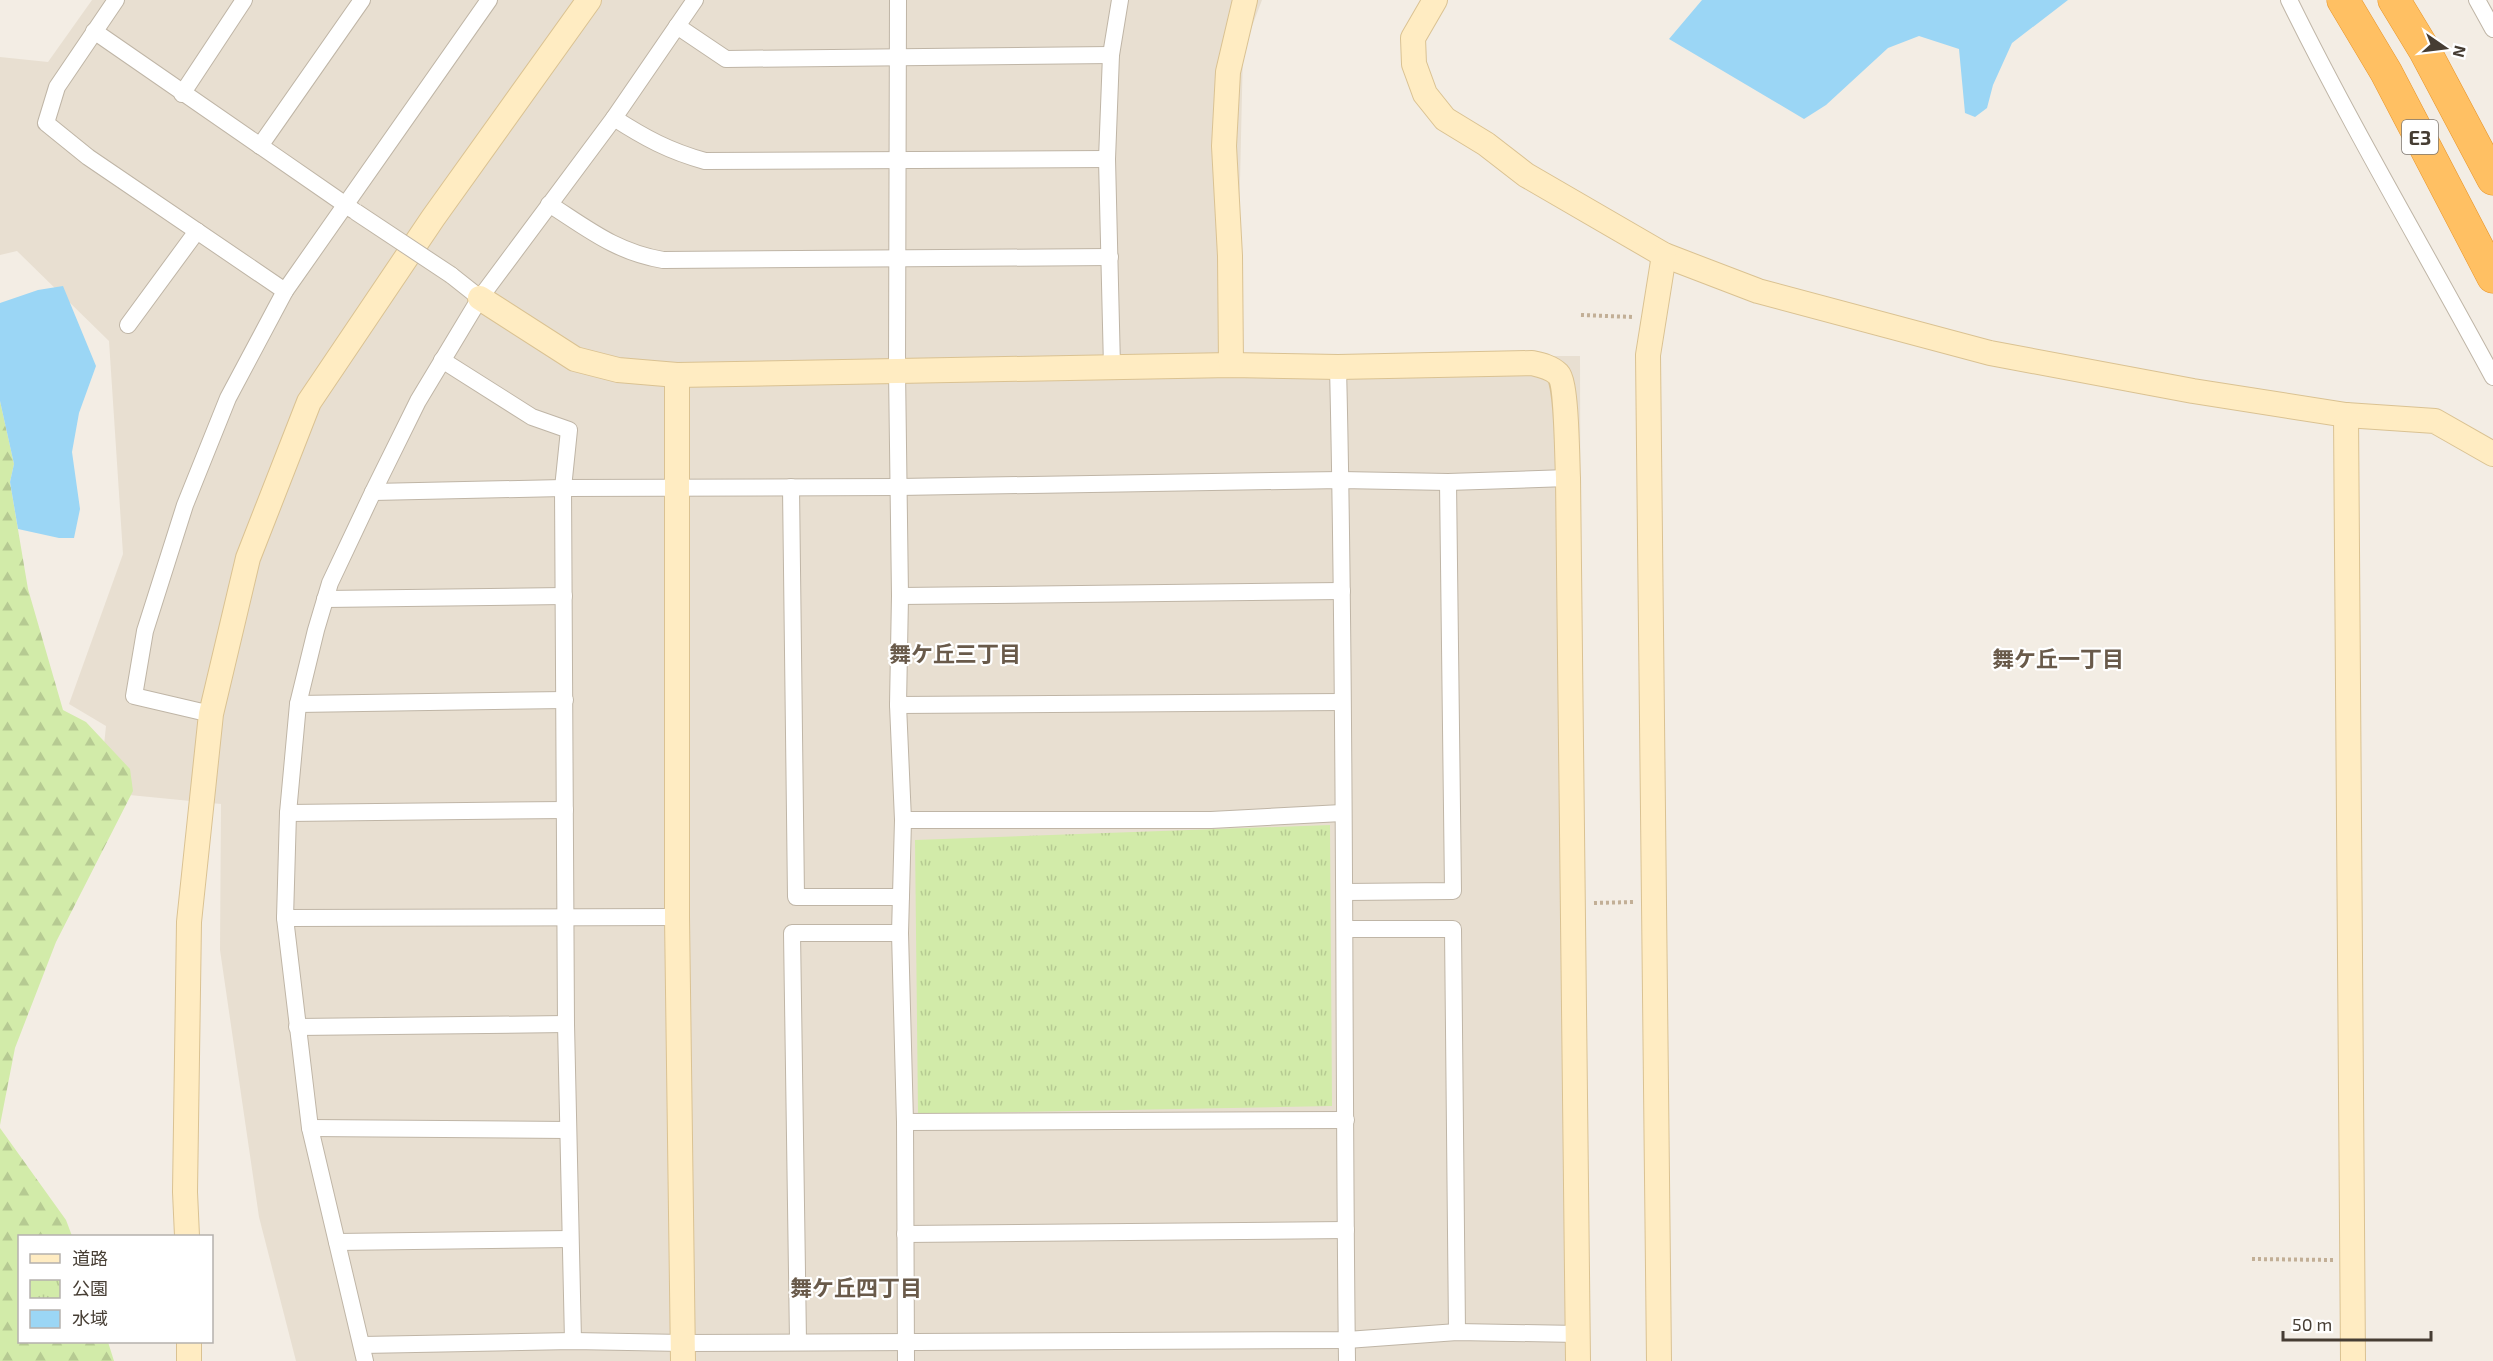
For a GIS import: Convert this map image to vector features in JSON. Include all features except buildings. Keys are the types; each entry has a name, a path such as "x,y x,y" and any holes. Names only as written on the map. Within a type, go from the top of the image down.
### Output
{"highway":[{"name":"E3","path":"2343,0 2386,72 2493,277"},
{"name":"E3","path":"2394,0 2425,51 2493,179"}],"street":[{"path":"116,0 57,87 46,123 88,157 285,291"},
{"path":"182,94 244,0"},
{"path":"260,146 362,0"},
{"path":"211,714 134,696 145,631 184,505 228,398 285,291 351,207 489,0"},
{"path":"187,1235 185,1192 189,922 211,714 248,558 309,402 433,218 589,0"},
{"path":"695,0 614,118 480,298 418,401 330,583 298,704 288,813 285,918 310,1128 363,1353 573,1341 683,1352 798,1341 1347,1340 1457,1332 1578,1334"},
{"path":"898,0 897,370 900,596 898,705 903,820 900,933 905,1122 906,1361"},
{"path":"1112,367 1107,159 1111,56 1120,0"},
{"path":"1231,365 1230,256 1224,146 1228,72 1245,0"},
{"path":"1435,0 1413,38 1414,64 1425,94 1445,119 1486,144 1526,175 1664,255 1758,291 1990,352 2193,391 2346,415 2435,421 2493,454"},
{"path":"2289,0 2332,87 2493,377"},
{"path":"2477,0 2493,29"},
{"path":"677,26 726,59 1111,56"},
{"path":"94,31 182,94 451,275 480,298 575,359 618,370 677,375 1231,365 1338,367 1532,363 1546,366 1560,375 1565,390 1568,478 1578,1361"},
{"path":"614,118 653,143 705,161 1107,159"},
{"path":"549,204 611,245 638,256 663,260 1110,257"},
{"path":"128,325 197,231"},
{"path":"1659,1361 1656,902 1648,355 1664,255"},
{"path":"442,360 532,417 569,430 563,488 567,1131 573,1341"},
{"path":"1338,367 1342,591 1342,813 1346,928 1347,1361"},
{"path":"677,375 677,917 683,1352"},
{"path":"2346,415 2353,1361"},
{"path":"373,492 1341,480 1448,482 1568,478"},
{"path":"1345,892 1453,891 1448,482"},
{"path":"791,487 796,897 901,897"},
{"path":"900,596 1342,591"},
{"path":"325,599 564,596"},
{"path":"298,704 565,700"},
{"path":"898,705 1342,702"},
{"path":"288,813 565,810"},
{"path":"903,820 1211,820 1342,813"},
{"path":"285,918 677,917"},
{"path":"1346,928 1453,929 1457,1332"},
{"path":"798,1341 792,933 900,933"},
{"path":"297,1027 566,1024"},
{"path":"905,1122 1346,1120"},
{"path":"310,1128 567,1131"},
{"path":"905,1234 1346,1230"},
{"path":"338,1242 570,1239"},
{"path":"189,1343 189,1361"}],"path":[{"path":"1581,315 1655,318"},
{"path":"1574,904 1656,902"},
{"path":"2252,1259 2352,1260"}],"shaded area":[{"path":"92,0 1262,0 1243,50 1236,356 1580,356 1583,1361 296,1361 259,1217 220,950 221,804 99,792 106,726 69,704 123,554 109,341 17,251 0,255 0,57 48,62"}],"green space":[{"path":"0,401 14,464 10,482 28,589 63,710 86,722 130,769 133,791 56,942 15,1048 0,1125"},
{"path":"1330,825 1332,1106 918,1114 915,840"},
{"path":"0,1128 66,1220 72,1235 18,1235 18,1343 108,1343 114,1361 0,1361"}],"water":[{"path":"1702,0 2068,0 2012,43 1993,85 1987,108 1975,117 1965,113 1959,49 1919,36 1888,48 1826,105 1804,119 1669,39"},
{"path":"63,286 96,366 79,413 72,452 80,509 74,538 59,538 18,529 10,482 14,464 0,401 0,303 38,290"}],"district":[{"name":"舞ケ丘三丁目","path":"955,653"},
{"name":"舞ケ丘一丁目","path":"2058,658"},
{"name":"舞ケ丘四丁目","path":"856,1287"}]}
